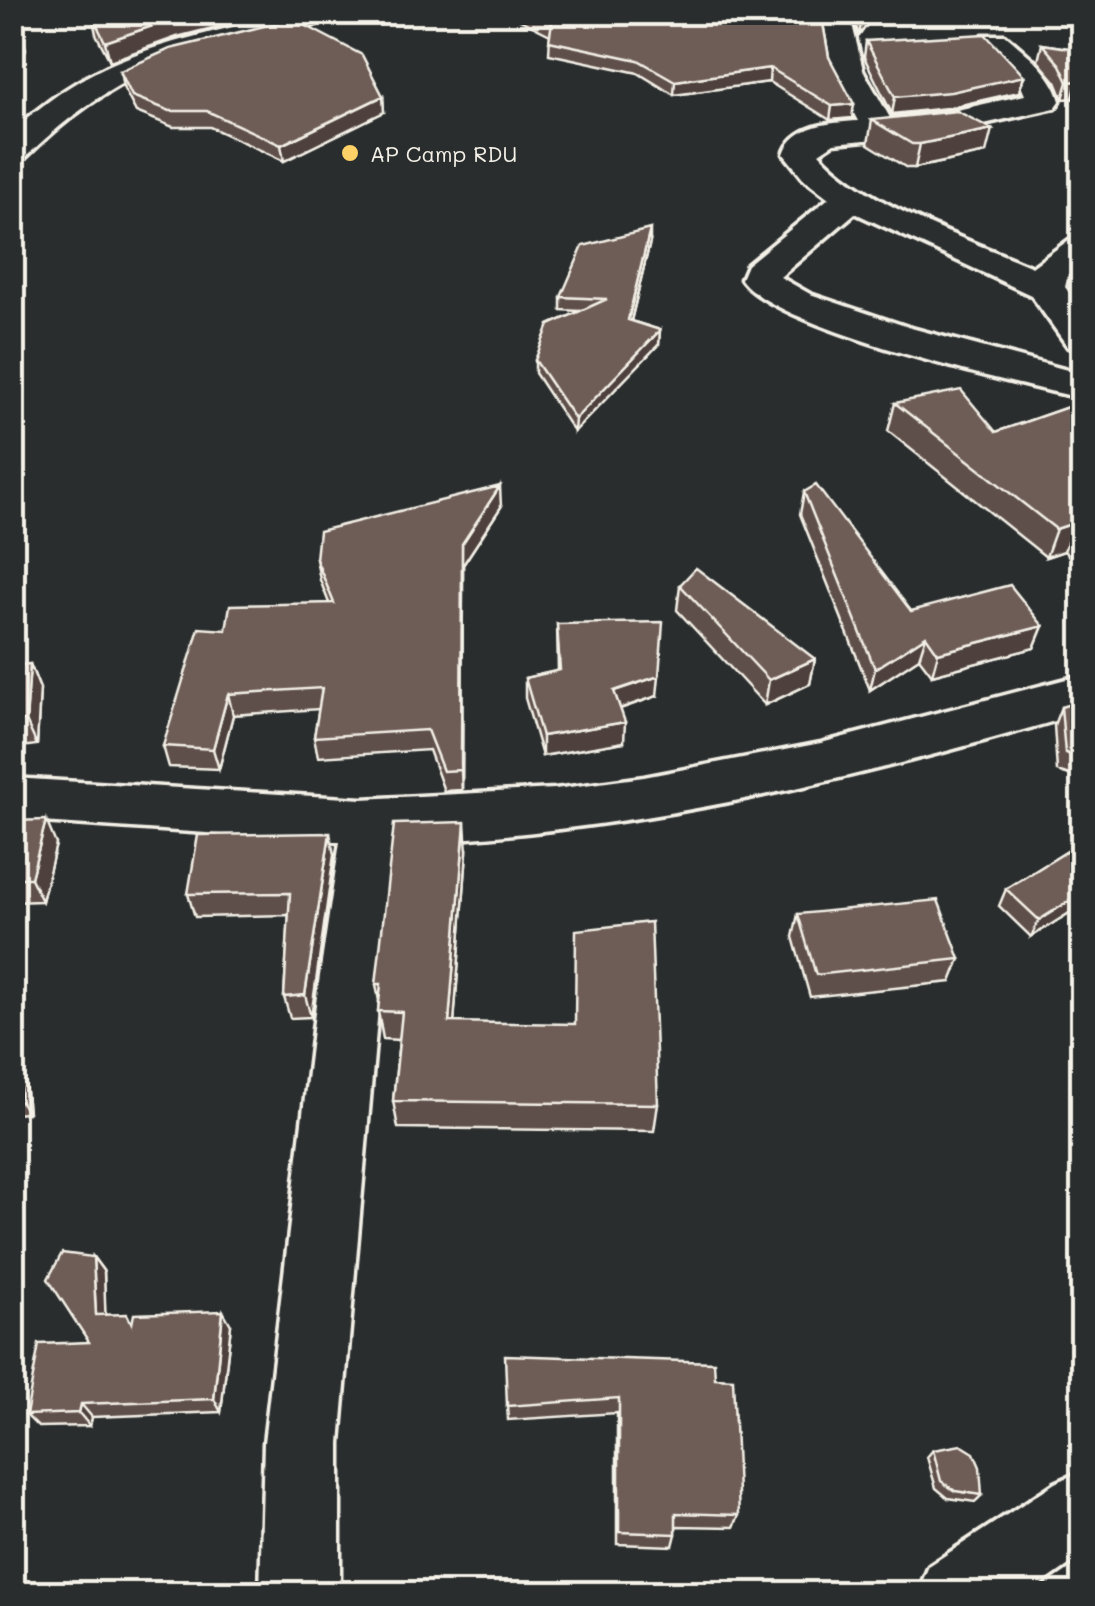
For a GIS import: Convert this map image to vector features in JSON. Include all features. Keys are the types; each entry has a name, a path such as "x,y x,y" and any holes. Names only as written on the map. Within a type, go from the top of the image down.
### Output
{"street":[{"path":"12,152 80,95 124,70 168,51 296,22 322,12"},
{"path":"834,12 847,70 880,128"},
{"path":"986,27 1032,77 1041,89 1043,101 948,122 826,134 804,145 801,154 807,166 852,196 1046,287 1082,338"},
{"path":"986,27 1048,48"},
{"path":"852,196 762,273 760,279 766,286 806,306 906,342 1082,386"},
{"path":"1046,287 1050,269 1082,248"},
{"path":"12,800 371,822 466,819 682,792 933,738 1082,694"},
{"path":"300,1594 302,1442 346,1016 371,822"},
{"path":"958,1594 1082,1510"}],"building":[{"path":"198,12 105,42 92,15"},
{"path":"531,12 821,12 829,57 854,104 832,106 770,68 675,81 638,60 549,41 552,22"},
{"path":"12,18 20,29 12,49"},
{"path":"293,19 362,55 383,96 281,145 207,111 170,111 132,96 120,71 170,49"},
{"path":"985,34 1024,76 951,92 895,97 866,41"},
{"path":"1042,44 1082,50 1082,85 1068,82"},
{"path":"957,111 992,129 912,144 872,120"},
{"path":"650,229 628,320 660,330 575,419 535,360 549,325 607,299 561,297 583,246"},
{"path":"961,390 996,432 1082,402 1082,531 1074,523 1056,529 895,403"},
{"path":"816,485 911,611 1010,585 1043,626 938,653 926,636 875,669 804,492"},
{"path":"500,486 462,544 461,770 443,771 427,730 314,737 322,688 228,694 213,749 163,746 199,628 226,630 230,605 334,603 316,559 319,531"},
{"path":"696,568 815,659 769,680 680,585"},
{"path":"663,622 659,676 614,691 625,722 542,736 525,678 560,670 557,624"},
{"path":"30,664 26,721 12,722 12,666"},
{"path":"1074,703 1082,711 1082,758 1065,753 1061,707"},
{"path":"46,820 31,878 12,878 12,821"},
{"path":"465,822 449,1022 575,1024 576,930 651,922 658,1104 393,1101 402,1012 378,1011 381,984 376,984 394,824"},
{"path":"330,833 305,995 284,997 290,893 188,894 198,835"},
{"path":"1082,842 1082,893 1039,920 1006,889"},
{"path":"938,900 960,959 816,975 798,914"},
{"path":"12,1071 19,1071 21,1102 12,1103"},
{"path":"62,1253 93,1257 96,1315 127,1314 132,1324 134,1314 223,1311 214,1399 81,1404 79,1413 26,1415 39,1344 89,1342 48,1279"},
{"path":"505,1355 714,1362 715,1378 733,1379 739,1515 676,1513 676,1534 619,1532 619,1398 507,1406"},
{"path":"961,1445 974,1453 980,1467 982,1495 955,1491 941,1481 933,1450"},
{"path":"225,1579 229,1594 205,1594"},
{"path":"52,1584 50,1594 12,1594 12,1586"}],"place":[{"name":"AP Camp RDU","path":"350,153"}]}
